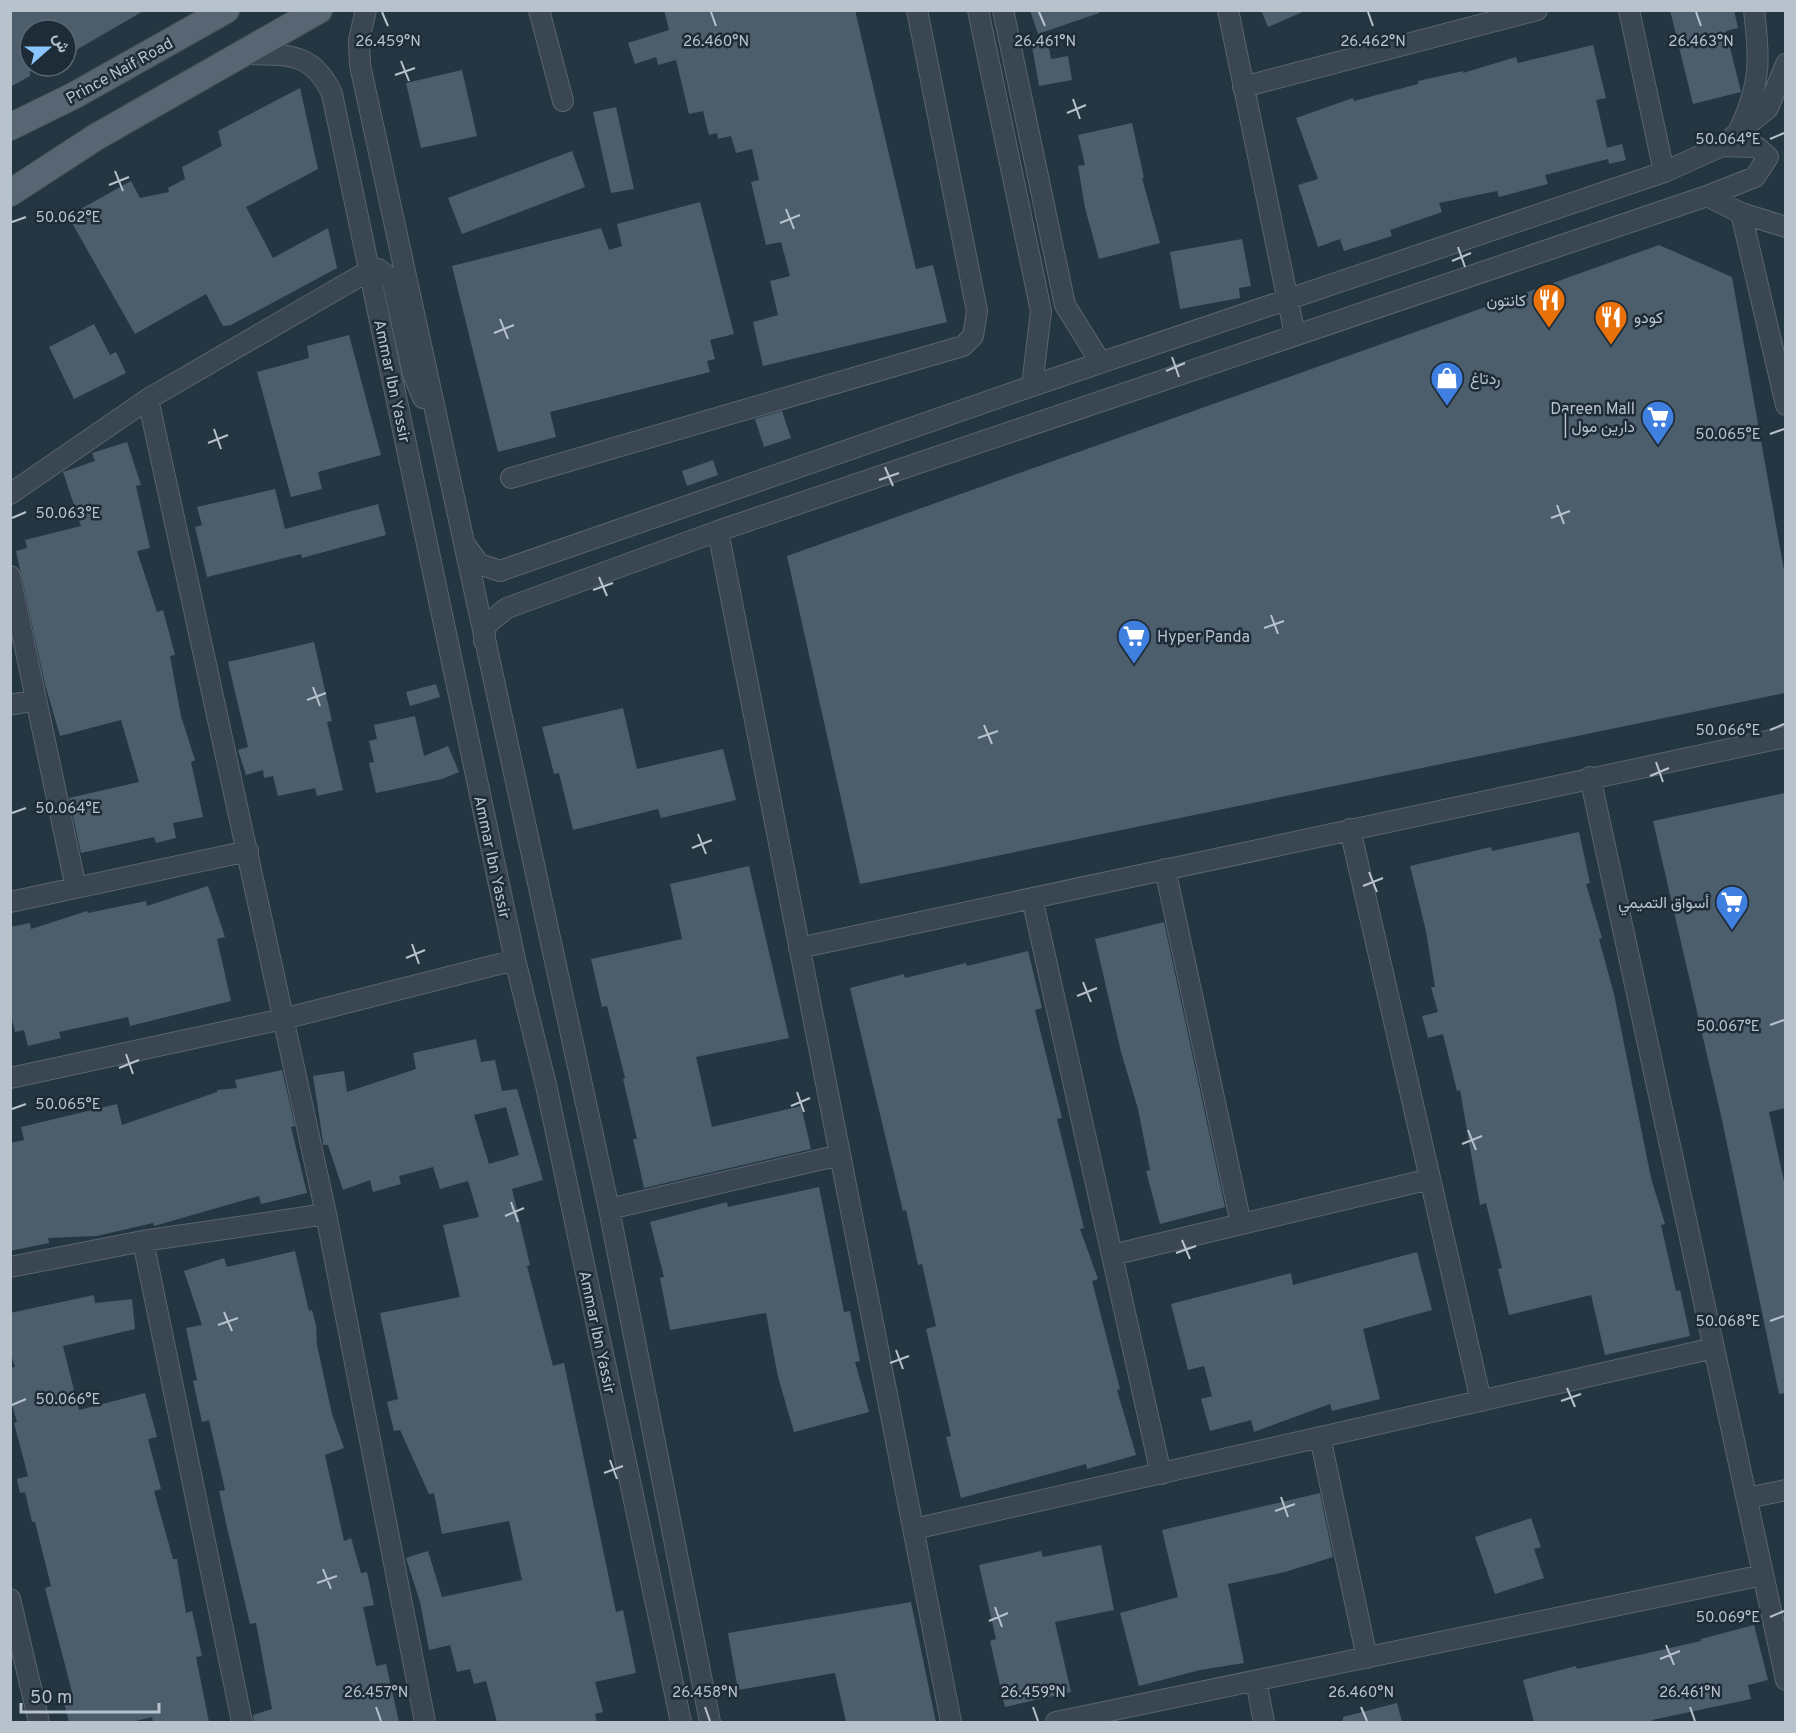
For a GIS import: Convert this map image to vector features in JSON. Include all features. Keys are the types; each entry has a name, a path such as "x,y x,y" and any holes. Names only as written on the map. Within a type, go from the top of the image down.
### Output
{"main road":[{"name":"Prince Naif Road","path":"10,127 75,95 226,10"},
{"path":"10,181 245,54 319,10"},
{"path":"10,137 75,95"},
{"path":"10,193 96,136"}],"street":[{"name":"Ammar Ibn Yassir","path":"366,10 359,40 360,65 484,644 609,1209 710,1722"},
{"path":"539,10 563,101"},
{"path":"510,478 963,346 973,336 977,310 917,10"},
{"path":"978,10 1041,311 1032,386"},
{"path":"1003,10 1065,305 1101,363"},
{"path":"1228,10 1295,336"},
{"path":"1243,87 1537,10"},
{"path":"1629,10 1664,172"},
{"path":"1730,140 1755,96 1758,71 1754,10"},
{"name":"Ammar Ibn Yassir","path":"245,54 296,57 316,68 326,80 332,94 515,960 546,1085 681,1722"},
{"path":"463,539 469,552 479,564 500,571 1032,386 1664,172 1730,140 1768,108 1785,64"},
{"path":"484,644 486,626 507,608 717,531 1707,196 1755,177 1768,158 1757,147 1730,140"},
{"path":"1707,196 1741,213 1785,227"},
{"path":"1741,213 1785,405"},
{"path":"10,495 148,399 370,270 378,269 392,279 413,374 441,442"},
{"path":"148,399 326,1214 425,1722"},
{"path":"717,531 951,1722"},
{"path":"10,576 76,888"},
{"path":"10,705 36,700"},
{"path":"800,948 1785,737"},
{"path":"1590,777 1785,1680"},
{"path":"1350,829 1481,1401"},
{"path":"10,902 248,851"},
{"path":"1165,869 1241,1224"},
{"path":"1032,898 1161,1474"},
{"path":"10,1078 284,1019 515,960"},
{"path":"609,1209 840,1155"},
{"path":"1112,1255 1430,1179"},
{"path":"10,1267 143,1241 326,1214"},
{"path":"143,1241 242,1722"},
{"path":"914,1529 1714,1348"},
{"path":"1320,1437 1366,1658"},
{"path":"1747,1498 1785,1490"},
{"path":"1056,1722 1763,1575"},
{"path":"10,1599 39,1722"},
{"path":"1256,1681 1264,1722"}],"building":[{"path":"10,10 145,10 78,49 78,18 18,18 18,78 26,78 10,87"},
{"path":"664,10 855,10 916,269 933,265 947,322 763,366 753,322 778,315 770,281 790,276 781,242 766,245 751,182 759,180 752,149 736,153 731,136 718,139 717,133 709,135 703,111 689,114 676,60 658,65 656,57 635,64 628,43 669,30"},
{"path":"1030,10 1099,10 1099,13 1038,34"},
{"path":"1261,10 1307,10 1268,27"},
{"path":"1670,10 1734,10 1738,28 1726,31 1741,92 1693,104"},
{"path":"1048,43 1051,59 1068,56 1072,80 1039,86 1032,46"},
{"path":"1593,45 1606,98 1596,100 1607,148 1622,144 1626,160 1609,164 1608,159 1545,175 1548,184 1499,197 1497,191 1439,203 1442,212 1390,230 1392,236 1344,251 1340,239 1318,247 1298,185 1318,179 1296,118 1353,98 1354,101 1418,84 1418,81 1463,71 1463,73 1516,57 1518,63"},
{"path":"462,70 477,136 421,148 406,83"},
{"path":"300,88 318,169 246,207 273,258 328,228 337,268 231,325 223,326 206,294 135,334 68,216 131,181 140,198 169,192 168,188 185,179 182,167 222,146 218,131"},
{"path":"616,107 634,189 611,193 593,112"},
{"path":"1132,123 1144,178 1142,178 1160,243 1099,259 1085,208 1078,166 1085,165 1078,135"},
{"path":"572,151 585,187 462,234 448,198"},
{"path":"700,202 734,334 710,340 715,359 707,361 710,372 550,412 556,437 498,452 452,266 601,228 609,250 622,246 617,224"},
{"path":"1242,239 1251,286 1239,288 1240,298 1180,309 1170,252"},
{"path":"1659,245 1732,277 1785,576 1785,693 860,884 787,556"},
{"path":"94,324 110,355 116,352 126,373 74,399 49,347"},
{"path":"349,335 381,455 318,472 322,489 291,497 257,372 309,358 307,346"},
{"path":"782,411 791,438 764,447 755,419"},
{"path":"127,442 141,485 136,486 150,548 137,551 157,612 163,610 175,655 170,656 181,716 195,760 191,762 203,817 173,823 176,838 156,843 154,837 81,853 69,798 139,782 121,720 60,736 45,684 16,551 27,548 25,540 81,526 63,472 95,461 92,453"},
{"path":"713,460 718,475 687,486 682,471"},
{"path":"275,489 285,529 378,504 386,535 302,558 301,554 207,577 195,527 202,525 197,507"},
{"path":"314,642 332,721 327,722 343,790 317,796 315,788 278,796 273,776 264,778 263,770 246,775 238,750 248,747 228,662"},
{"path":"436,684 440,697 410,706 406,692"},
{"path":"623,708 637,769 723,749 736,800 661,818 658,809 573,830 559,773 554,774 542,727"},
{"path":"415,716 424,756 448,746 459,772 442,779 376,793 369,763 374,762 369,741 377,739 374,725"},
{"name":"أسواق التميمي","path":"1785,793 1785,1108 1769,1112 1785,1186 1785,1393 1779,1394 1722,1120 1653,821"},
{"path":"1579,832 1590,883 1586,884 1602,938 1599,939 1614,994 1651,1178 1665,1224 1661,1225 1676,1291 1680,1290 1690,1336 1605,1355 1591,1295 1509,1315 1498,1269 1502,1268 1486,1203 1480,1205 1460,1090 1457,1091 1443,1034 1428,1038 1422,1016 1438,1012 1431,987 1435,987 1426,931 1410,866 1491,847 1492,851"},
{"path":"749,866 789,1038 696,1057 712,1127 801,1106 811,1149 644,1188 633,1139 637,1139 623,1079 625,1078 607,1006 602,1007 591,959 682,939 670,884"},
{"path":"208,886 225,937 217,939 231,1001 130,1026 128,1017 59,1032 61,1038 28,1046 24,1030 15,1032 10,1012 10,927 30,923 31,929 87,911 88,913 146,901 147,906"},
{"path":"1164,922 1225,1207 1160,1224 1146,1171 1150,1170 1138,1109 1121,1052 1095,939"},
{"path":"1028,951 1042,1008 1035,1010 1062,1118 1057,1119 1084,1228 1080,1229 1098,1279 1092,1281 1120,1389 1117,1390 1136,1455 1087,1469 1086,1464 961,1498 946,1437 951,1436 926,1329 936,1326 922,1264 918,1265 906,1210 903,1211 850,988 904,974 905,978"},
{"path":"476,1039 481,1062 495,1060 502,1091 517,1089 543,1180 512,1189 530,1265 527,1266 553,1366 564,1363 616,1612 623,1610 636,1673 595,1682 603,1712 595,1714 597,1722 497,1722 486,1681 474,1684 470,1669 457,1672 450,1645 429,1650 420,1602 406,1558 428,1551 442,1597 522,1580 509,1521 442,1534 434,1493 429,1494 400,1430 394,1431 387,1402 398,1399 380,1313 460,1297 443,1225 479,1217 468,1181 440,1189 433,1167 399,1176 401,1184 373,1192 370,1180 343,1190 328,1145 323,1145 313,1076 344,1071 347,1092 416,1069 413,1053","holes":["506,1107 519,1155 489,1164 474,1115"]},
{"path":"282,1070 295,1126 291,1127 307,1193 261,1204 259,1196 154,1226 153,1223 97,1236 48,1238 49,1243 10,1251 10,1143 24,1140 21,1127 117,1104 122,1125 217,1092 217,1090 237,1088 235,1080"},
{"path":"819,1187 844,1312 850,1311 860,1361 855,1362 869,1412 794,1432 778,1377 766,1313 670,1330 660,1278 664,1277 650,1222 727,1202 728,1207"},
{"path":"295,1251 309,1311 312,1310 316,1325 317,1345 332,1414 344,1448 325,1455 344,1541 351,1538 361,1573 367,1572 374,1605 363,1607 376,1666 386,1664 399,1722 254,1722 253,1715 272,1709 256,1623 250,1624 219,1491 225,1490 209,1420 202,1422 193,1381 197,1380 186,1328 202,1325 184,1271 224,1258 227,1267"},
{"path":"1417,1252 1432,1310 1363,1329 1380,1399 1332,1411 1330,1404 1254,1432 1251,1420 1210,1431 1201,1399 1212,1396 1204,1366 1188,1370 1171,1304 1291,1273 1293,1285"},
{"path":"94,1295 95,1303 132,1299 135,1329 63,1346 79,1410 145,1393 157,1437 148,1439 161,1489 154,1491 173,1559 177,1559 186,1613 192,1611 202,1656 196,1657 209,1722 153,1722 152,1717 132,1722 69,1722 63,1699 73,1696 45,1588 51,1586 35,1522 32,1522 25,1492 20,1493 17,1479 28,1476 10,1398 10,1368 15,1367 10,1351 10,1313"},
{"path":"1320,1493 1333,1557 1285,1572 1228,1584 1244,1663 1200,1670 1139,1686 1120,1613 1178,1597 1162,1530"},
{"path":"1531,1518 1541,1547 1534,1549 1544,1578 1495,1594 1475,1537"},
{"path":"1101,1545 1114,1610 1055,1622 1071,1692 1005,1707 990,1641 996,1639 979,1565 1041,1551 1043,1557"},
{"path":"911,1602 936,1722 846,1722 835,1673 738,1690 728,1633"},
{"path":"1754,1625 1768,1680 1748,1685 1751,1699 1652,1720 1652,1722 1534,1722 1523,1680 1576,1666 1577,1669 1701,1641 1701,1639"},
{"path":"1397,1703 1402,1722 1343,1722 1343,1717"}],"place":[{"name":"كانتون","path":"1549,329"},
{"name":"كودو","path":"1611,346"},
{"name":"ردتاغ","path":"1447,407"},
{"name":"Dareen Mall | دارين مول","path":"1658,446"},
{"name":"Hyper Panda","path":"1134,665"},
{"name":"أسواق التميمي","path":"1732,931"}]}
